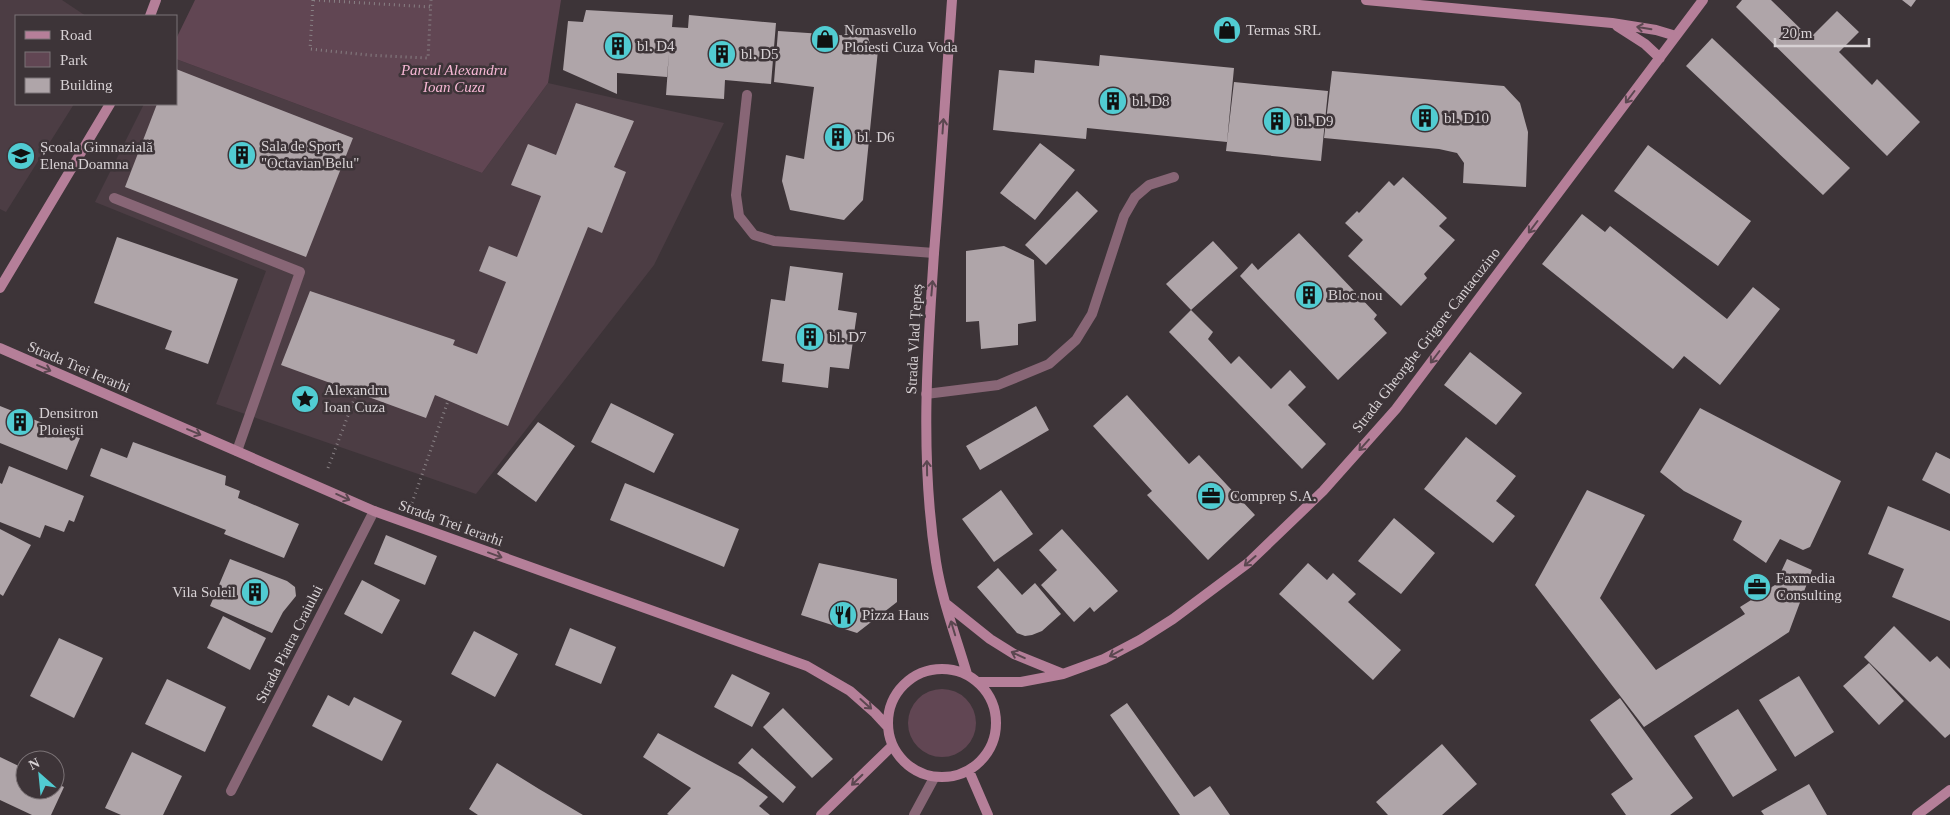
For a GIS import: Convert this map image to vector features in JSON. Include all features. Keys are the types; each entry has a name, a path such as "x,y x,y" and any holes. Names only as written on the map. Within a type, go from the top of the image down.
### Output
{"main road":[{"path":"150,15 156,0"},
{"name":"Strada Vlad Țepeș","path":"952,0 928,337 926,394 927,476 936,564 945,603 967,674"},
{"path":"1366,0 1612,23 1656,30 1676,36"},
{"name":"Strada Gheorghe Grigore Cantacuzino","path":"978,682 1020,682 1063,674 1104,659 1140,640 1173,619 1248,563 1323,492 1396,408 1703,0"},
{"path":"1612,23 1645,44 1660,58"},
{"path":"0,288 109,105"},
{"name":"Strada Trei Ierarhi","path":"0,348 374,511 807,666 850,690 887,726"},
{"path":"945,603 990,639 1014,654 1063,674"},
{"path":"934,669 951,670 967,674 987,692 994,704 997,726 992,747 982,761 969,771 946,778 934,778 921,774 909,767 892,746 887,726 888,715 896,694 912,678 934,669"},
{"path":"821,815 892,746"},
{"path":"969,771 988,815"},
{"path":"1917,815 1950,790"}],"street":[{"path":"747,95 736,195 738,216 754,235 774,241 934,253"},
{"path":"926,394 998,385 1049,364 1076,340 1092,314 1124,216 1135,196 1149,185 1174,177"},
{"path":"114,198 300,272 237,451"},
{"name":"Strada Piatra Craiului","path":"232,791 374,511"},
{"path":"914,815 934,778"}],"path":[{"path":"431,7 313,0 310,48 368,55 428,58 432,0"},
{"path":"321,487 357,392"},
{"path":"405,522 448,401"}],"shaded area":[{"name":"Școala Gimnazială Elena Doamna","path":"0,0 62,0 84,15 15,15 15,105 73,105 6,212 0,209"},
{"path":"178,60 482,173 548,83 724,123 654,265 476,494 216,404 266,271 95,202 144,105 178,105"}],"green space":[{"name":"Parcul Alexandru Ioan Cuza","path":"195,0 561,0 548,83 482,173 178,60 178,35"},
{"path":"942,689 955,692 966,699 973,710 976,723 973,736 966,747 955,754 942,757 929,754 918,747 911,736 908,723 911,710 918,699 929,692"}],"building":[{"path":"1742,0 1771,0 1810,38 1837,11 1859,32 1839,52 1872,85 1877,79 1920,122 1887,156 1736,7"},
{"path":"1902,0 1916,0 1911,7"},
{"path":"586,10 673,15 672,27 688,28 689,15 776,23 771,84 725,80 724,99 666,95 669,53 667,77 617,73 617,94 563,70 568,21 583,22"},
{"name":"bl. D6","path":"778,31 868,37 871,47 878,50 863,200 844,220 790,210 782,181 786,155 804,159 814,87 774,82"},
{"path":"1712,38 1850,168 1823,195 1686,66"},
{"name":"bl. D8","path":"1100,55 1234,68 1227,142 1087,128 1086,139 993,130 999,70 1034,73 1035,60 1099,66"},
{"name":"Sala de Sport \"Octavian Belu\"","path":"178,70 353,138 306,257 125,187 157,105 178,105"},
{"name":"bl. D10","path":"1332,71 1504,86 1520,103 1528,132 1526,187 1463,183 1464,163 1457,153 1439,149 1324,138"},
{"name":"bl. D9","path":"1234,82 1328,91 1321,161 1226,151"},
{"path":"576,103 634,121 614,167 626,172 602,233 588,227 508,426 435,395 426,418 281,365 310,291 455,340 453,345 477,354 506,282 479,271 489,246 517,257 541,196 511,185 528,144 556,155"},
{"path":"1040,143 1075,170 1035,220 1000,193"},
{"path":"1648,145 1751,221 1718,266 1614,191"},
{"path":"1403,177 1447,218 1439,226 1455,240 1424,274 1427,278 1401,306 1348,256 1363,240 1345,223 1357,211 1359,213 1389,181 1394,186"},
{"path":"1077,191 1098,211 1046,265 1025,245"},
{"path":"1582,214 1605,232 1610,226 1727,319 1753,287 1780,309 1720,385 1684,356 1673,369 1542,264"},
{"name":"Bloc nou","path":"1299,233 1377,315 1374,319 1387,333 1338,380 1240,276 1252,263 1258,270"},
{"path":"117,237 238,279 208,364 165,349 172,331 94,303"},
{"path":"1213,241 1238,268 1191,310 1166,284"},
{"path":"1004,246 1034,260 1036,321 1018,324 1018,345 981,349 979,321 966,322 966,251"},
{"name":"bl. D7","path":"790,266 843,273 838,310 857,313 849,369 830,367 828,388 782,382 784,364 762,361 771,299 785,301"},
{"path":"1191,310 1213,332 1208,339 1231,364 1239,356 1271,389 1290,370 1306,387 1288,405 1326,444 1302,469 1169,332"},
{"path":"1470,352 1522,393 1496,425 1444,385"},
{"path":"1127,395 1189,464 1199,455 1255,515 1208,560 1147,495 1152,491 1093,426"},
{"path":"611,403 674,434 654,473 591,442"},
{"name":"Densitron Ploiești","path":"0,406 80,438 67,470 0,443"},
{"path":"1036,406 1049,430 980,470 966,446"},
{"path":"1700,408 1841,481 1810,547 1803,550 1780,539 1766,563 1733,540 1742,521 1684,491 1660,472"},
{"path":"538,422 575,446 536,502 497,474"},
{"path":"1466,437 1516,476 1496,501 1515,516 1493,543 1424,489"},
{"path":"133,442 226,476 225,485 240,491 238,498 299,524 284,558 224,534 226,530 90,476 101,448 127,458"},
{"path":"1936,452 1950,459 1950,494 1922,480"},
{"path":"9,466 84,496 74,522 69,520 64,532 45,525 40,538 0,522 0,483 2,484"},
{"path":"625,483 739,529 724,567 610,520"},
{"path":"1001,490 1033,534 994,562 962,519"},
{"path":"1587,490 1645,515 1600,598 1656,670 1745,614 1740,607 1775,585 1787,559 1812,570 1789,632 1644,727 1535,585"},
{"path":"1888,506 1950,531 1950,621 1892,597 1904,569 1868,554"},
{"path":"1394,518 1435,553 1401,594 1358,561"},
{"path":"0,529 31,545 3,596 0,594"},
{"path":"1062,529 1118,591 1094,612 1090,607 1074,622 1041,585 1057,570 1039,550"},
{"path":"386,535 437,556 425,585 374,564"},
{"name":"Vila Soleil","path":"230,559 287,581 295,587 296,596 283,612 272,633 210,606"},
{"path":"819,563 897,579 897,602 857,633 801,615"},
{"path":"1308,563 1327,580 1333,573 1356,594 1348,602 1401,650 1373,680 1279,594"},
{"path":"998,568 1022,595 1035,583 1061,614 1042,631 1025,636 1017,633 977,587"},
{"path":"362,580 400,600 382,634 344,614"},
{"path":"223,616 266,638 250,670 207,648"},
{"path":"1894,626 1930,662 1937,656 1950,669 1950,734 1945,738 1864,657"},
{"path":"570,628 616,647 601,684 555,665"},
{"path":"474,631 518,654 495,697 451,674"},
{"path":"59,638 103,658 74,718 30,696"},
{"path":"1869,663 1904,701 1879,725 1843,686"},
{"path":"732,674 770,693 752,727 714,707"},
{"path":"1799,676 1834,732 1795,757 1759,700"},
{"path":"167,679 226,707 205,752 145,724"},
{"path":"328,695 349,706 354,697 402,721 382,761 312,726"},
{"path":"1620,698 1693,798 1670,815 1626,815 1611,794 1633,779 1590,720"},
{"path":"1127,703 1194,797 1210,786 1230,815 1180,815 1110,715"},
{"path":"783,708 833,759 812,778 763,727"},
{"path":"1738,709 1777,770 1733,797 1694,736"},
{"path":"658,733 742,778 768,797 759,806 770,815 667,814 691,788 643,757"},
{"path":"1442,744 1477,784 1442,815 1388,815 1376,802"},
{"path":"752,748 796,787 783,803 738,763"},
{"path":"132,752 182,776 163,815 121,815 105,808"},
{"path":"0,757 15,764 15,800 58,800 51,815 32,815 0,800"},
{"path":"497,763 583,815 478,815 469,809"},
{"path":"1809,784 1827,815 1764,815 1761,811"}],"place":[{"name":"Termas SRL","path":"1227,30"},
{"name":"Nomasvello Ploiesti Cuza Voda","path":"825,39"},
{"name":"bl. D4","path":"618,46"},
{"name":"bl. D5","path":"722,54"},
{"name":"bl. D8","path":"1113,101"},
{"name":"bl. D10","path":"1425,118"},
{"name":"bl. D9","path":"1277,121"},
{"name":"bl. D6","path":"838,137"},
{"name":"Sala de Sport \"Octavian Belu\"","path":"242,155"},
{"name":"Școala Gimnazială Elena Doamna","path":"21,156"},
{"name":"Bloc nou","path":"1309,295"},
{"name":"bl. D7","path":"810,337"},
{"name":"Alexandru Ioan Cuza","path":"305,399"},
{"name":"Densitron Ploiești","path":"20,422"},
{"name":"Comprep S.A.","path":"1211,496"},
{"name":"Faxmedia Consulting","path":"1757,587"},
{"name":"Vila Soleil","path":"255,592"},
{"name":"Pizza Haus","path":"843,615"}]}
